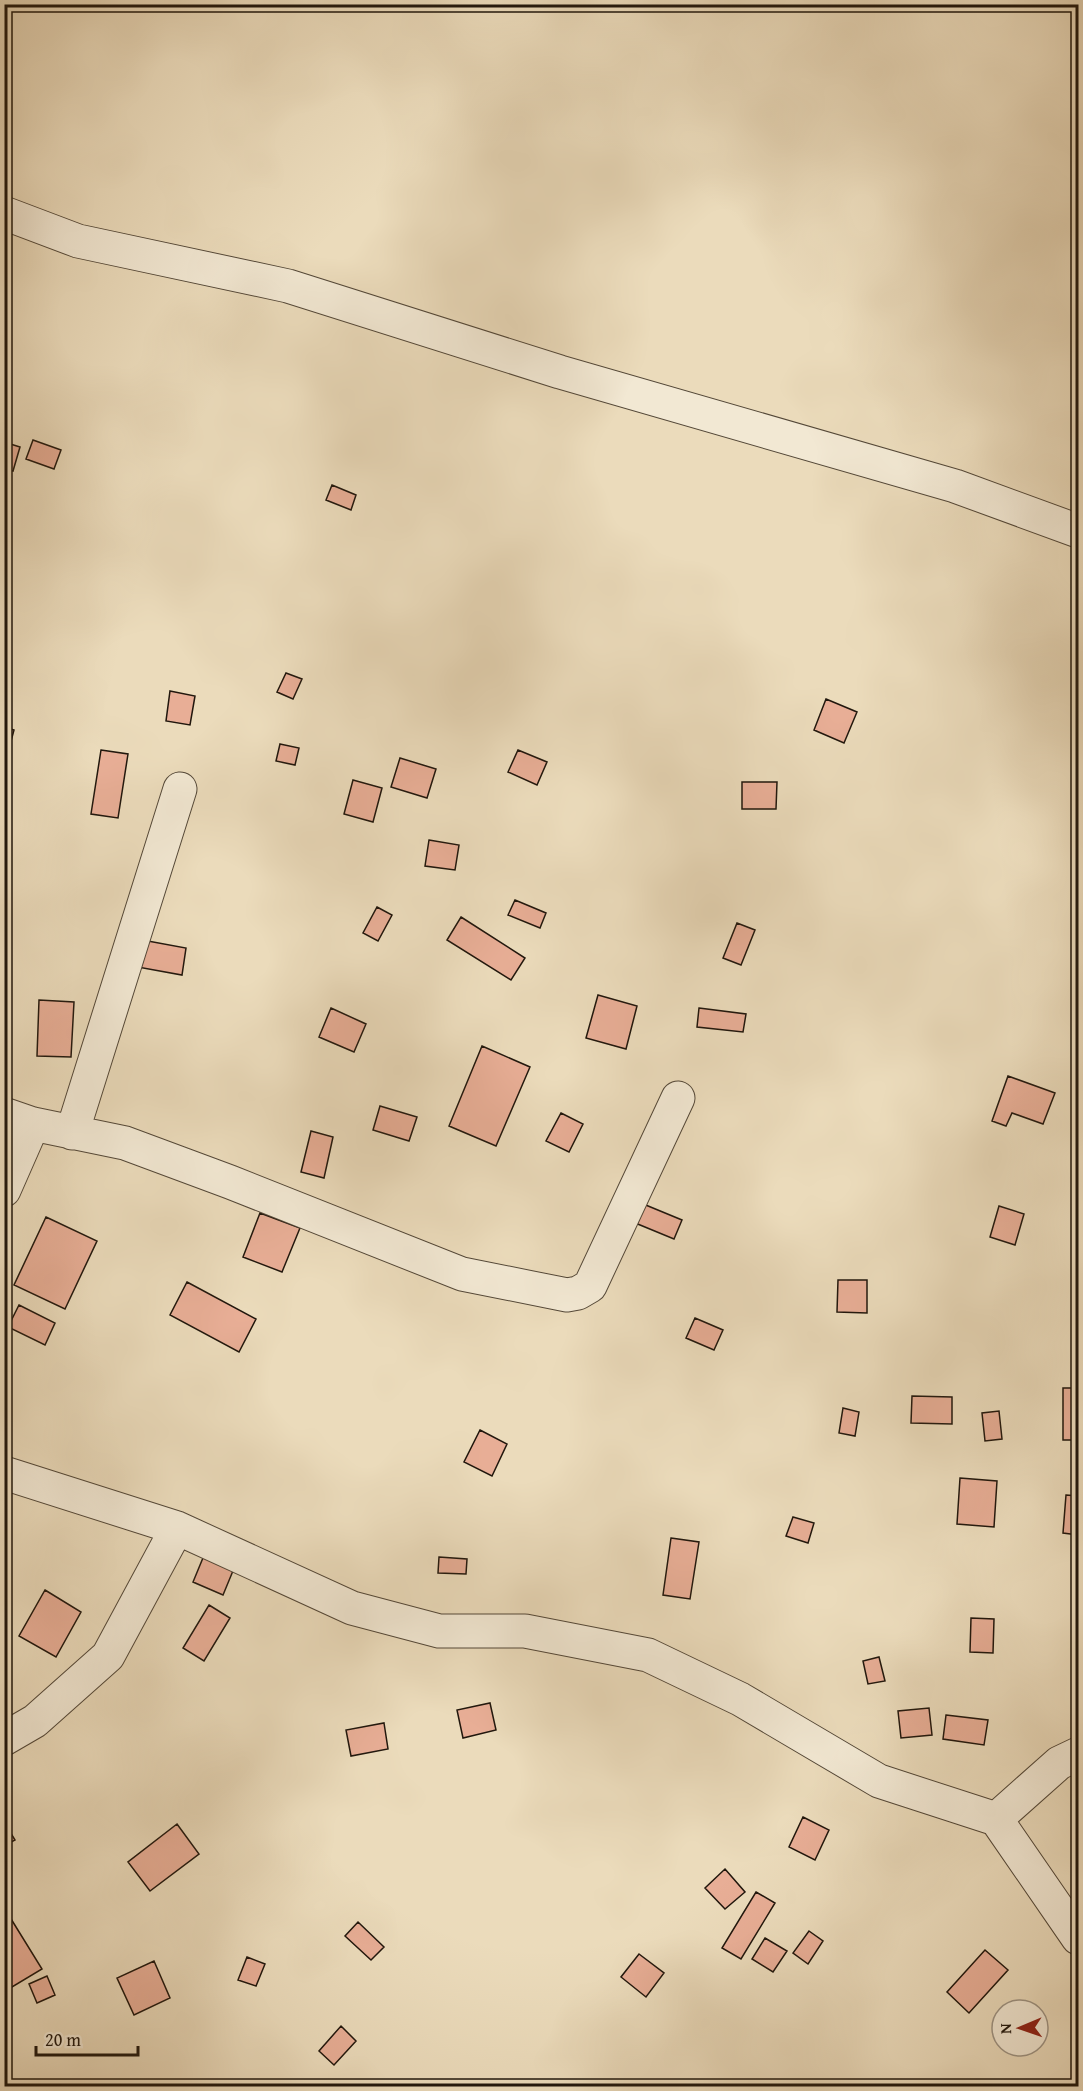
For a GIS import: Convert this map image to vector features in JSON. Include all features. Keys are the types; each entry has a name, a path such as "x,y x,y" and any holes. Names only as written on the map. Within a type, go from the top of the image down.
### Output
{"street":[{"path":"4,213 78,241 288,286 560,372 955,486 1078,531"},
{"path":"72,1132 180,789"},
{"path":"4,1190 19,1119 125,1143 462,1274 567,1295 578,1293 590,1286 678,1098"},
{"path":"4,1473 177,1528 352,1608 438,1631 525,1631 648,1655 741,1699 879,1781 996,1819 1078,1938"},
{"path":"4,1739 35,1721 108,1656 177,1528"},
{"path":"996,1819 1059,1763 1078,1754"}],"building":[{"path":"33,440 61,450 54,469 26,459"},
{"path":"4,442 20,447 13,471 4,469"},
{"path":"332,485 356,495 351,510 326,500"},
{"path":"286,673 302,679 293,699 277,692"},
{"path":"170,691 195,696 190,725 166,721"},
{"path":"826,699 857,712 844,743 814,730"},
{"path":"4,727 14,730 4,767"},
{"path":"280,744 299,748 295,765 276,761"},
{"path":"101,750 128,754 118,818 91,814"},
{"path":"518,750 547,762 537,785 508,772"},
{"path":"400,758 436,769 427,798 391,787"},
{"path":"353,780 382,788 373,822 344,814"},
{"path":"742,782 777,782 776,809 742,809"},
{"path":"429,840 459,845 455,870 425,866"},
{"path":"4,871 11,874 4,890"},
{"path":"515,900 546,913 540,928 508,915"},
{"path":"377,907 392,915 378,941 363,933"},
{"path":"461,917 525,958 511,980 447,940"},
{"path":"737,923 755,930 741,965 723,958"},
{"path":"137,939 186,948 182,975 132,966"},
{"path":"598,995 637,1006 626,1049 586,1038"},
{"path":"39,1000 74,1002 71,1057 37,1056"},
{"path":"331,1008 366,1024 354,1052 319,1037"},
{"path":"699,1008 746,1014 743,1032 697,1027"},
{"path":"482,1046 530,1067 496,1146 449,1126"},
{"path":"1008,1076 1055,1093 1043,1124 1012,1113 1006,1126 992,1121"},
{"path":"380,1106 417,1117 409,1141 373,1130"},
{"path":"561,1113 583,1124 569,1152 546,1141"},
{"path":"311,1131 333,1137 324,1178 301,1172"},
{"path":"636,1201 682,1220 674,1239 628,1220"},
{"path":"999,1206 1024,1214 1015,1245 990,1237"},
{"path":"260,1213 300,1228 282,1272 243,1257"},
{"path":"46,1217 97,1241 65,1309 14,1285"},
{"path":"838,1280 867,1280 867,1313 837,1312"},
{"path":"187,1282 256,1319 239,1352 170,1315"},
{"path":"19,1305 55,1323 45,1345 8,1327"},
{"path":"695,1318 723,1330 714,1350 686,1338"},
{"path":"1063,1388 1078,1388 1078,1440 1063,1440"},
{"path":"912,1396 952,1397 952,1424 911,1423"},
{"path":"843,1408 859,1412 855,1436 839,1433"},
{"path":"999,1411 1002,1439 985,1441 982,1413"},
{"path":"480,1430 507,1444 492,1476 464,1462"},
{"path":"960,1478 997,1481 994,1527 957,1524"},
{"path":"1066,1495 1078,1496 1078,1535 1063,1533"},
{"path":"793,1517 814,1523 808,1543 786,1536"},
{"path":"671,1538 699,1542 690,1599 663,1595"},
{"path":"205,1553 235,1566 223,1595 193,1582"},
{"path":"439,1557 467,1559 466,1574 438,1573"},
{"path":"45,1590 81,1612 56,1657 19,1636"},
{"path":"209,1605 230,1618 204,1661 183,1648"},
{"path":"971,1618 994,1619 993,1653 970,1652"},
{"path":"879,1657 885,1681 868,1684 863,1661"},
{"path":"490,1703 496,1730 463,1738 457,1710"},
{"path":"929,1708 932,1735 901,1738 898,1711"},
{"path":"946,1715 988,1720 984,1745 943,1739"},
{"path":"384,1723 388,1749 351,1756 346,1730"},
{"path":"803,1817 829,1830 815,1860 789,1847"},
{"path":"4,1822 15,1840 4,1846"},
{"path":"177,1824 199,1854 150,1891 128,1862"},
{"path":"725,1869 745,1892 725,1909 705,1888"},
{"path":"756,1892 775,1903 741,1959 722,1948"},
{"path":"8,1914 42,1969 12,1987 4,1975 4,1916"},
{"path":"358,1922 384,1947 371,1960 345,1936"},
{"path":"809,1931 823,1941 808,1964 793,1953"},
{"path":"765,1938 787,1951 773,1972 752,1959"},
{"path":"985,1950 1008,1970 969,2013 947,1992"},
{"path":"639,1954 664,1973 646,1997 621,1977"},
{"path":"247,1957 265,1964 256,1986 238,1980"},
{"path":"154,1961 170,1998 134,2015 117,1978"},
{"path":"47,1976 55,1995 37,2003 29,1984"},
{"path":"341,2026 356,2041 334,2065 319,2051"}]}
